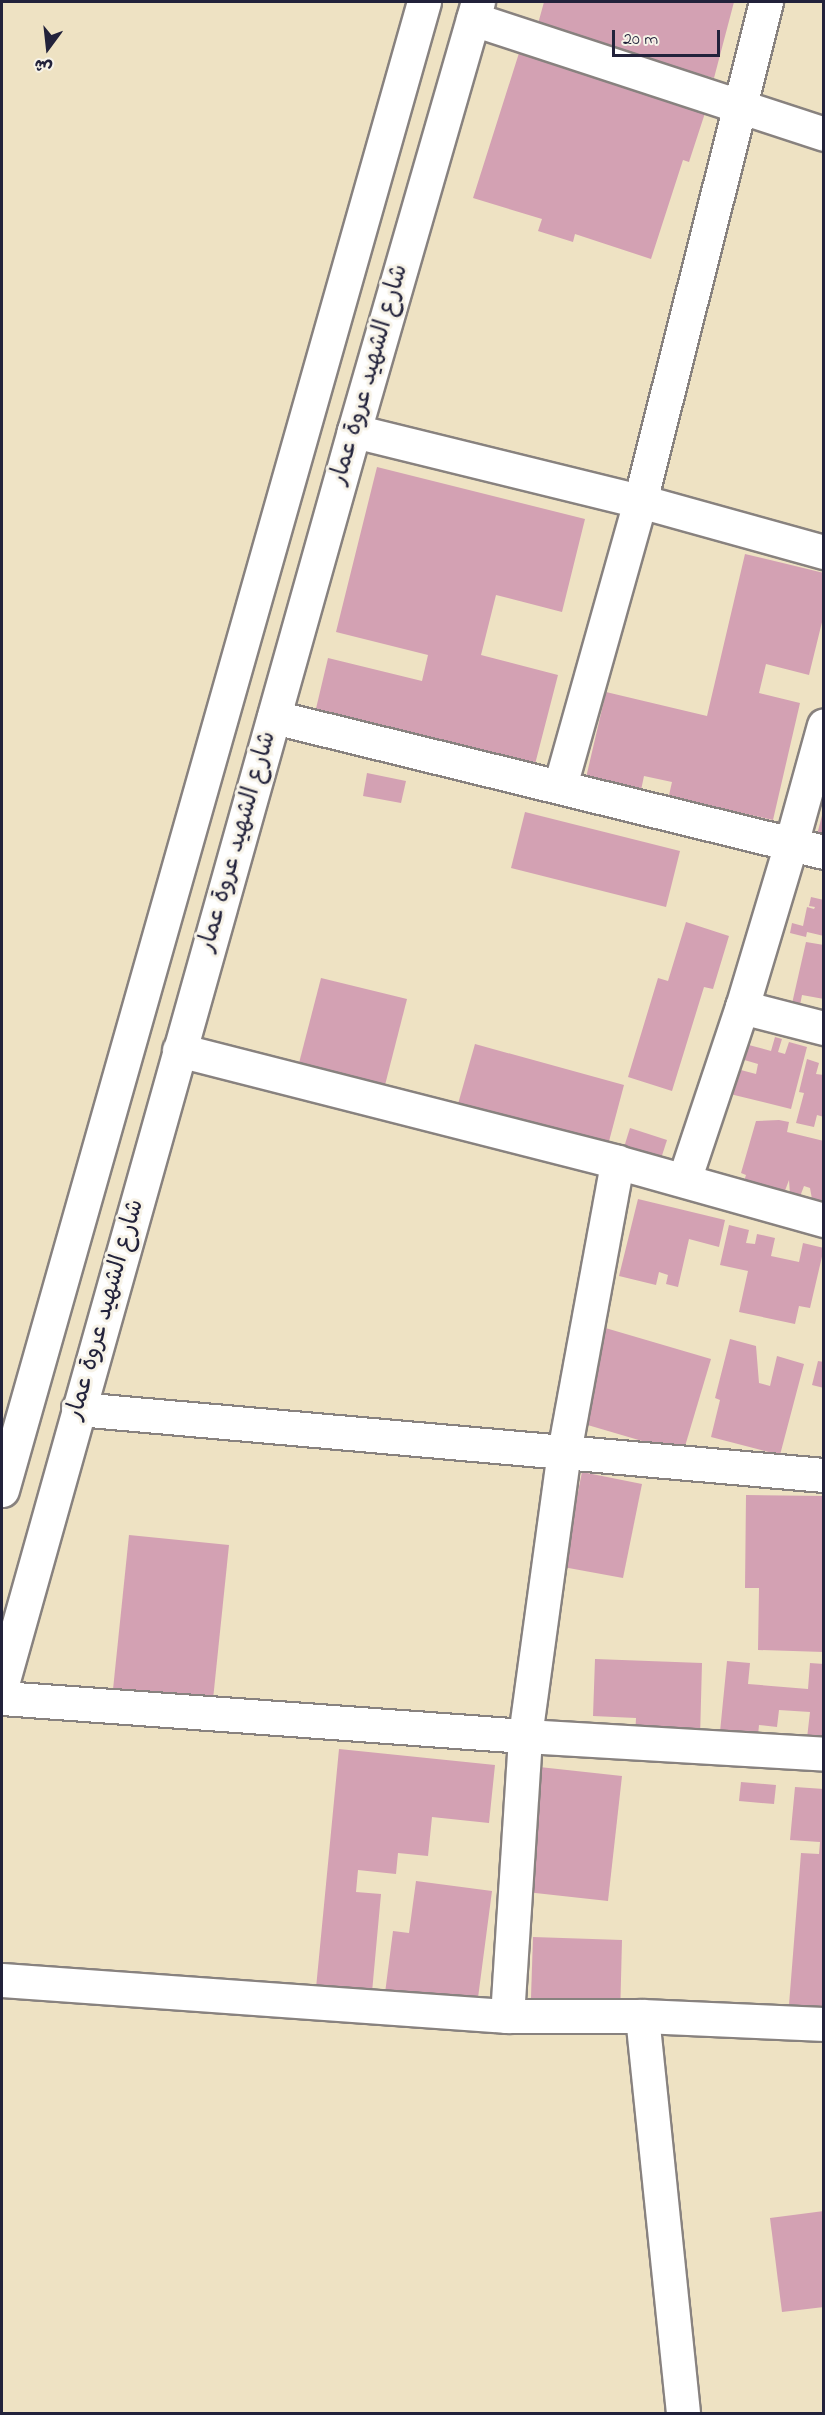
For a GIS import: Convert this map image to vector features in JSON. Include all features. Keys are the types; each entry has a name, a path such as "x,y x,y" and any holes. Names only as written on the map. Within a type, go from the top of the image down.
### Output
{"street":[{"name":"شارع الشهيد عروة عمار","path":"2,1490 424,2"},
{"path":"560,786 640,501 766,2"},
{"name":"شارع الشهيد عروة عمار","path":"2,1684 179,1050 475,10"},
{"path":"475,10 824,135"},
{"path":"354,431 640,501 824,552"},
{"path":"274,717 824,852"},
{"path":"684,1180 742,1007 792,844 824,725"},
{"path":"742,1007 824,1028"},
{"path":"179,1050 617,1162 824,1220"},
{"path":"507,2016 525,1736 564,1452 617,1162"},
{"path":"78,1409 824,1475"},
{"path":"2,1698 525,1736 824,1754"},
{"path":"2,1980 507,2016 642,2016 824,2024"},
{"path":"642,2016 683,2414"}],"building":[{"path":"544,2 734,2 714,78 670,66 669,69 536,31"},
{"path":"519,53 705,113 689,162 683,160 651,259 575,234 573,242 538,231 542,219 473,198"},
{"path":"377,467 585,519 562,612 496,595 481,655 558,675 533,772 314,717 328,658 422,681 428,655 336,632"},
{"path":"745,554 824,573 824,614 809,675 766,664 759,693 800,703 773,820 729,810 726,823 664,817 672,782 644,776 640,795 585,782 606,692 707,716"},
{"path":"367,773 406,781 401,803 363,796"},
{"path":"824,808 824,848 814,846"},
{"path":"525,812 680,851 666,907 511,868"},
{"path":"811,897 824,900 824,936 807,932 806,937 790,933 792,923 803,926 807,907 814,909 815,907 809,906"},
{"path":"686,922 729,936 713,989 704,987 672,1091 628,1077 658,978 668,981"},
{"path":"806,942 824,945 824,999 802,995 799,1010 791,1008"},
{"path":"321,978 407,999 384,1089 298,1067"},
{"path":"775,1037 782,1039 778,1052 785,1054 789,1042 807,1047 791,1109 730,1094 737,1069 756,1074 758,1064 741,1059 745,1044 771,1051"},
{"path":"475,1044 624,1085 608,1145 458,1104"},
{"path":"807,1059 819,1063 816,1074 824,1075 824,1117 817,1115 814,1127 796,1123 804,1093 799,1092"},
{"path":"756,1121 789,1122 787,1132 824,1141 824,1202 812,1199 810,1188 804,1186 798,1202 794,1201 796,1195 790,1195 789,1180 783,1196 741,1191 746,1175 741,1173"},
{"path":"630,1128 667,1140 658,1168 621,1157"},
{"path":"638,1199 725,1220 719,1247 689,1239 678,1287 666,1284 668,1275 659,1272 656,1285 619,1276"},
{"path":"729,1225 749,1230 746,1243 755,1244 757,1234 775,1238 771,1256 799,1262 803,1243 824,1248 810,1308 799,1306 795,1324 739,1312 748,1271 720,1265"},
{"path":"602,1327 711,1359 683,1453 574,1421"},
{"path":"730,1339 756,1346 759,1383 770,1386 777,1356 804,1364 780,1455 711,1437 720,1400 715,1398"},
{"path":"818,1361 824,1362 824,1388 812,1385"},
{"path":"582,1472 642,1484 623,1578 563,1567"},
{"path":"746,1495 824,1496 824,1652 758,1650 759,1588 745,1588"},
{"path":"129,1535 229,1545 212,1709 112,1699"},
{"path":"595,1659 702,1663 700,1738 635,1736 636,1718 593,1716"},
{"path":"727,1661 750,1663 748,1684 808,1689 810,1663 824,1664 824,1740 807,1738 810,1712 779,1710 777,1727 759,1725 757,1746 719,1742"},
{"path":"339,1749 495,1765 489,1823 432,1817 428,1856 398,1853 396,1874 358,1870 356,1892 381,1894 370,2014 314,2009"},
{"path":"521,1765 622,1776 608,1901 508,1890"},
{"path":"741,1782 776,1785 774,1804 739,1801"},
{"path":"795,1787 824,1789 824,2033 787,2030 801,1853 819,1854 820,1842 790,1840"},
{"path":"416,1881 492,1891 476,2013 384,2001 393,1931 409,1933"},
{"path":"533,1937 622,1940 620,2018 530,2027"},
{"path":"824,2211 824,2307 782,2312 770,2218"}]}
